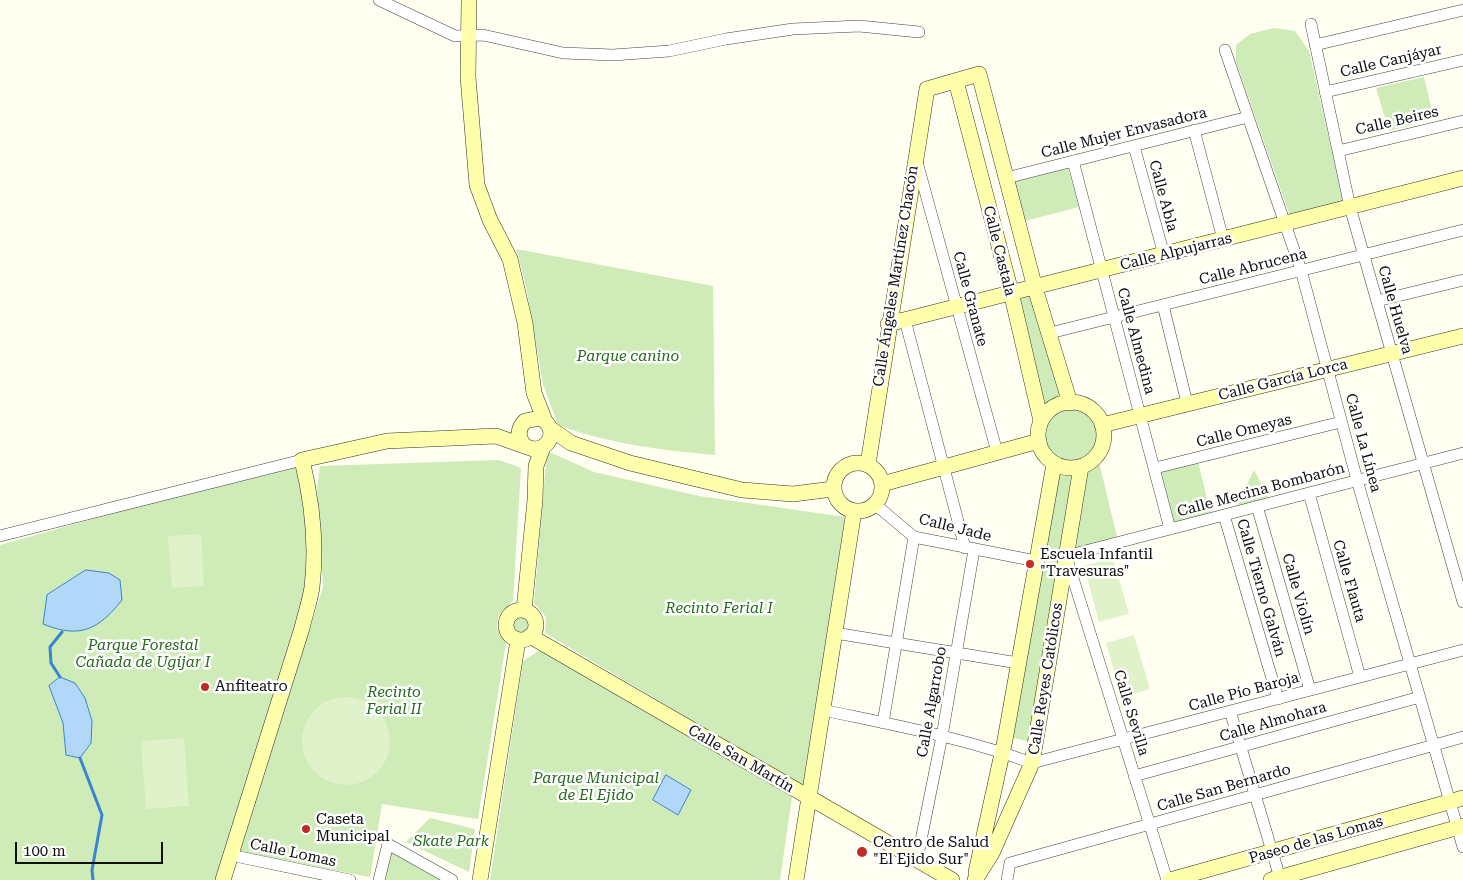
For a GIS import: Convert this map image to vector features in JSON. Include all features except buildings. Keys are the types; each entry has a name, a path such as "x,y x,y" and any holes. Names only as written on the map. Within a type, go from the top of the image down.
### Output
{"street":[{"path":"378,0 455,36 483,34 564,53 613,55 669,51 726,39 794,29 859,26 919,32"},
{"path":"469,0 468,77 478,185 490,220 510,259 525,323 534,393 547,435 536,466 536,500 524,610"},
{"path":"1462,0 1463,5"},
{"path":"1315,45 1463,10"},
{"name":"Calle Huelva","path":"1311,24 1350,207 1463,602"},
{"name":"Calle La Línea","path":"1225,50 1301,270 1357,480 1410,664 1434,745 1457,800 1463,847"},
{"name":"Calle Canjáyar","path":"1325,92 1463,60"},
{"name":"Calle Castala","path":"1042,421 1011,292 956,81 979,74 1035,288 1070,403"},
{"name":"Calle Ángeles Martínez Chacón","path":"868,464 888,324 927,89 956,81"},
{"name":"Calle Mujer Envasadora","path":"1006,178 1248,117"},
{"name":"Calle Beires","path":"1338,151 1463,122"},
{"path":"1194,130 1223,240"},
{"name":"Calle Abla","path":"1134,146 1164,255"},
{"name":"Calle Granate","path":"915,154 997,452"},
{"name":"Calle Almedina","path":"1074,161 1170,529"},
{"name":"Calle Alpujarras","path":"888,324 1463,178"},
{"name":"Calle Abrucena","path":"1050,333 1463,230"},
{"path":"1377,302 1463,280"},
{"path":"1163,305 1187,404"},
{"name":"Calle Algarrobo","path":"905,320 944,467 969,549 957,652 917,860"},
{"name":"Calle García Lorca","path":"1102,425 1140,414 1463,336"},
{"path":"534,393 519,435 536,466"},
{"path":"1070,403 1090,408 1102,425 1104,435 1100,450 1090,462 1081,467 1063,467 1054,464 1047,458 1039,440 1042,421 1053,408 1070,403"},
{"path":"496,436 535,417 547,435 630,463 742,490 794,494 834,489"},
{"name":"Calle Omeyas","path":"1154,468 1341,422"},
{"path":"0,536 302,460 387,441 496,436 526,446 547,435"},
{"path":"882,484 1039,440"},
{"name":"Calle Mecina Bombarón","path":"1066,556 1463,453"},
{"path":"223,880 302,628 312,587 314,534 308,485 302,460"},
{"path":"851,464 868,464 875,469 882,484 882,491 876,505 869,509 854,512 840,504 834,489 838,473 844,467 851,464"},
{"name":"Calle Reyes Católicos","path":"974,880 1002,752 1054,464"},
{"name":"Calle Reyes Católicos","path":"974,880 992,852 1032,763 1081,467"},
{"name":"Calle Flauta","path":"1308,493 1360,677"},
{"name":"Calle Jade","path":"876,505 914,537 1036,562"},
{"name":"Calle Violín","path":"1257,506 1310,690"},
{"path":"796,880 854,512"},
{"name":"Calle Tierno Galván","path":"1224,515 1278,699"},
{"path":"883,723 914,537"},
{"name":"Calle Sevilla","path":"1066,556 1168,880"},
{"path":"480,880 524,638 535,628 534,619 524,610 514,611 506,622 507,631 524,638"},
{"path":"835,633 1018,663"},
{"name":"Calle San Martín","path":"524,638 952,880"},
{"name":"Calle Pío Baroja","path":"1032,763 1463,650"},
{"name":"Calle Almohara","path":"1134,776 1420,697"},
{"path":"823,710 942,736 1002,752 1032,763"},
{"path":"1230,711 1273,852 1277,879"},
{"name":"Calle San Bernardo","path":"1007,880 1010,863 1463,737"},
{"name":"Paseo de las Lomas","path":"1168,880 1457,800"},
{"name":"Paseo de las Lomas","path":"1277,879 1460,827"},
{"path":"379,880 388,844 452,880"},
{"name":"Calle Lomas","path":"230,856 350,880"}],"green space":[{"path":"1274,28 1295,31 1309,51 1344,204 1290,216 1236,62 1236,45 1250,34"},
{"path":"1424,77 1434,119 1389,131 1376,88"},
{"path":"1068,168 1079,207 1025,221 1013,182"},
{"name":"Parque canino","path":"516,249 713,286 715,455 616,442 558,425 543,384 526,286"},
{"path":"1032,292 1064,399 1042,409 1015,297"},
{"path":"1066,408 1076,408 1086,412 1094,420 1098,435 1094,450 1086,458 1076,462 1066,462 1056,458 1048,450 1044,440 1044,430 1048,420 1056,412"},
{"name":"Recinto Ferial I","path":"547,451 594,472 699,496 845,517 804,787 545,633 546,617 534,603"},
{"path":"1197,458 1212,518 1170,529 1155,468"},
{"name":"Parque Forestal Cañada de Ugíjar I","path":"302,460 312,587 222,880 0,880 0,545"},
{"name":"Recinto Ferial II","path":"499,460 521,468 513,601 498,616 497,630 506,643 478,819 382,804 370,877 239,852 323,587 317,488 320,466"},
{"path":"1099,462 1117,537 1072,549 1086,470"},
{"path":"1254,470 1271,503 1234,512"},
{"path":"1057,471 1075,474 1032,742 1009,737"},
{"path":"201,534 204,586 172,588 168,536"},
{"path":"1113,558 1129,614 1099,622 1084,566"},
{"path":"520,610 530,614 534,624 530,634 520,638 510,634 506,624 510,614"},
{"path":"1134,635 1150,689 1122,697 1106,643"},
{"name":"Parque Municipal de El Ejido","path":"540,650 792,797 780,880 490,880 523,661"},
{"path":"346,697 363,701 377,710 386,724 390,741 386,758 377,772 363,781 346,785 329,781 315,772 306,758 302,741 306,724 315,710 329,701"},
{"path":"184,738 189,806 146,809 141,741"},
{"name":"Skate Park","path":"430,818 475,829 469,872 406,842"},
{"path":"388,844 452,880 379,880"}],"water":[{"path":"86,570 109,573 120,580 122,600 105,619 87,629 68,631 43,624 47,595"},
{"path":"60,677 75,683 85,698 92,721 91,743 80,758 66,755 63,723 49,686"},
{"path":"666,775 691,790 678,815 653,800"}],"waterway":[{"path":"60,677 51,663 50,647 62,632"},
{"path":"80,758 102,815 92,870 93,880"}],"place":[{"name":"Escuela Infantil \"Travesuras\"","path":"1030,564"},
{"name":"Anfiteatro","path":"205,687"},
{"name":"Caseta Municipal","path":"306,829"},
{"name":"Centro de Salud \"El Ejido Sur\"","path":"862,852"}]}
